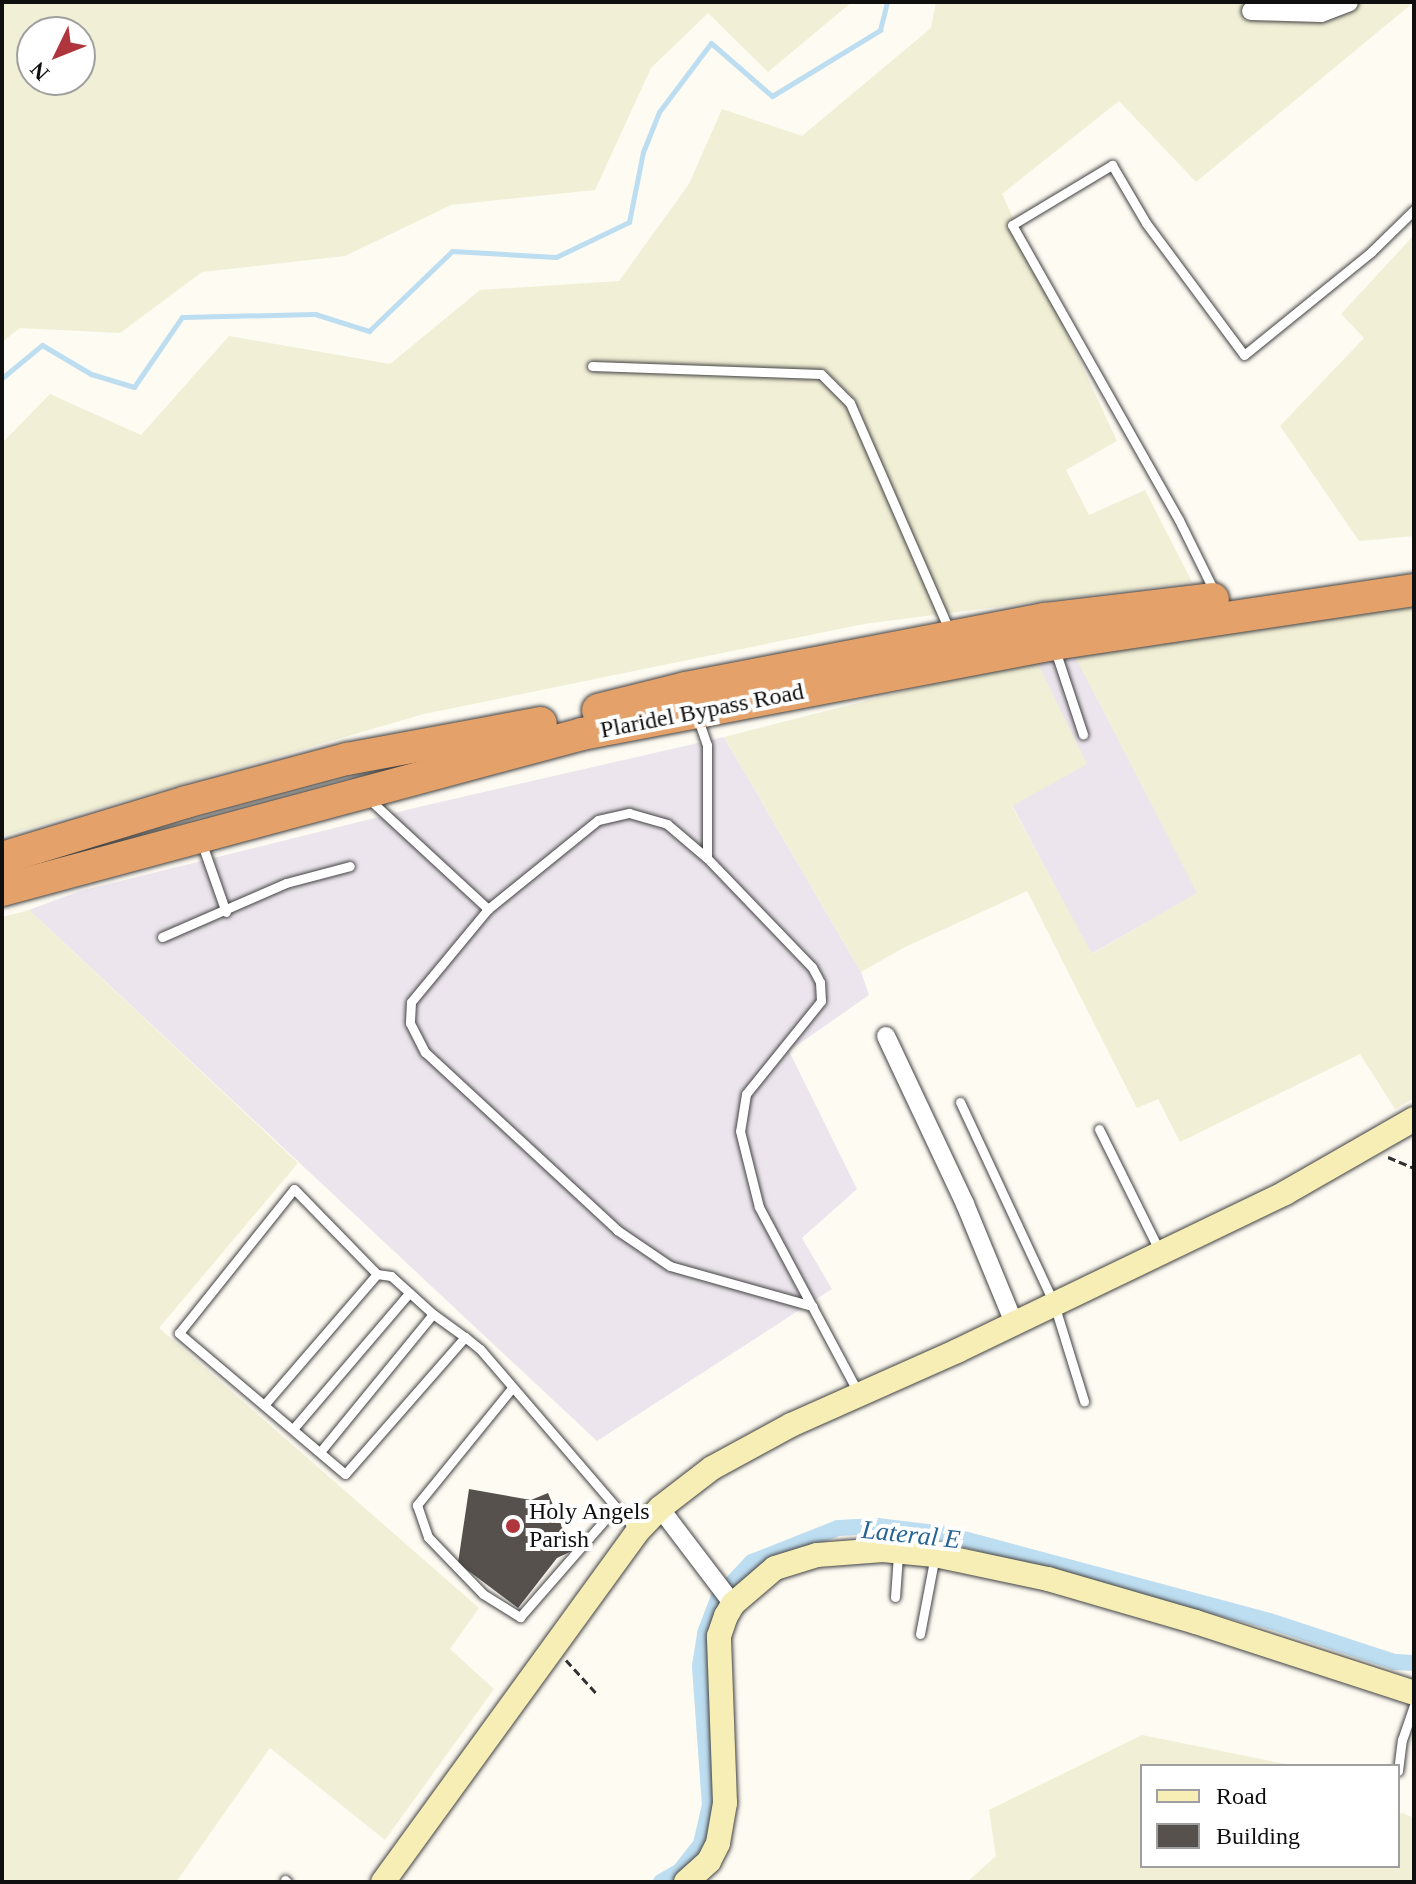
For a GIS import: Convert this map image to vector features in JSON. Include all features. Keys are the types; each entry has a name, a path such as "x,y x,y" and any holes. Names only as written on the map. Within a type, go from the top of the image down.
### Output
{"highway":[{"name":"Plaridel Bypass Road","path":"2,858 186,802 347,759 691,700 1217,598 1414,570"},
{"name":"Plaridel Bypass Road","path":"2,890 582,734 691,700 952,637 1049,631 1414,590"},
{"path":"186,802 199,838"}],"main road":[{"path":"383,1882 637,1532 660,1508 712,1468 772,1434 1014,1323 1285,1193 1414,1119"},
{"path":"686,1882 709,1861 718,1843 725,1803 719,1636 726,1596 775,1568 817,1555 852,1550 898,1551 935,1555 1048,1579 1196,1622 1414,1693"}],"street":[{"path":"1251,11 1321,13 1349,2"},
{"path":"886,1036 930,1137 965,1204 1014,1323"},
{"path":"660,1508 726,1596"}],"lane":[{"path":"1217,598 1179,520 1012,225 1112,165 1146,223 1244,355 1371,252 1414,210"},
{"path":"592,366 821,374 850,403 952,637"},
{"path":"1049,631 1083,734"},
{"path":"691,700 707,745 707,858"},
{"path":"361,792 488,909"},
{"path":"812,1306 670,1266 617,1230 425,1052 410,1023 411,1002 488,909 598,820 629,813 667,824 707,858 812,967 820,982 821,1001 746,1094 740,1131 759,1207 812,1306 859,1395"},
{"path":"199,838 226,912"},
{"path":"162,937 226,912 286,883 350,866"},
{"path":"960,1102 1054,1304 1084,1401"},
{"path":"1099,1129 1161,1253"},
{"path":"465,1337 345,1474 179,1333 294,1189 377,1274 391,1276 433,1314 465,1337 497,1366 512,1388 637,1532"},
{"path":"264,1405 377,1274"},
{"path":"293,1429 409,1293"},
{"path":"320,1452 433,1314"},
{"path":"512,1388 417,1505 428,1537 483,1594 520,1617 616,1507"},
{"path":"895,1597 898,1551"},
{"path":"920,1634 935,1555"},
{"path":"1399,1764 1402,1740 1414,1706"}],"path":[{"path":"552,1646 598,1695"}],"shaded area":[{"path":"2,2 852,2 768,72 708,13 651,68 595,190 451,205 345,256 202,272 120,333 20,328 2,342"},
{"path":"936,2 1414,2 1196,182 1119,101 1002,194 1117,441 1066,470 1089,515 1145,490 1192,582 864,624 424,714 2,836 2,443 50,394 141,435 229,336 390,364 480,290 619,281 689,184 722,109 802,136 931,28"},
{"path":"1414,235 1414,536 1359,541 1280,426 1364,338 1341,314"},
{"path":"1414,604 1414,1098 1395,1109 1360,1054 1180,1142 1158,1099 1137,1108 1027,891 905,947 861,972 724,737 1035,658 1087,764 1012,806 1092,954 1197,893 1073,652"},
{"path":"1073,652 1198,893 1091,954 1012,805 1086,764 1035,658"},
{"path":"724,737 861,972 869,995 789,1051 857,1189 802,1238 832,1289 597,1441 29,910 80,891 423,806"},
{"path":"29,910 298,1163 159,1328 479,1608 450,1649 494,1689 385,1840 270,1748 176,1882 2,1882 2,917"},
{"path":"1142,1735 1285,1764 1140,1764 1140,1868 1400,1868 1400,1814 1403,1813 1414,1818 1414,1882 967,1882 996,1856 989,1810"}],"building":[{"name":"Holy Angels Parish","path":"469,1489 531,1500 548,1493 572,1551 557,1558 518,1608 458,1563"}],"waterway":[{"path":"2,378 42,345 91,374 134,387 182,317 315,314 369,331 452,251 556,257 629,222 643,152 659,112 711,43 772,96 880,30 887,2"},
{"name":"Lateral E","path":"661,1882 680,1871 701,1844 710,1806 700,1666 705,1633 719,1597 752,1562 838,1528 877,1526 945,1534 1270,1621 1395,1662 1414,1663"}],"place":[{"name":"Holy Angels Parish","path":"513,1526"}]}
